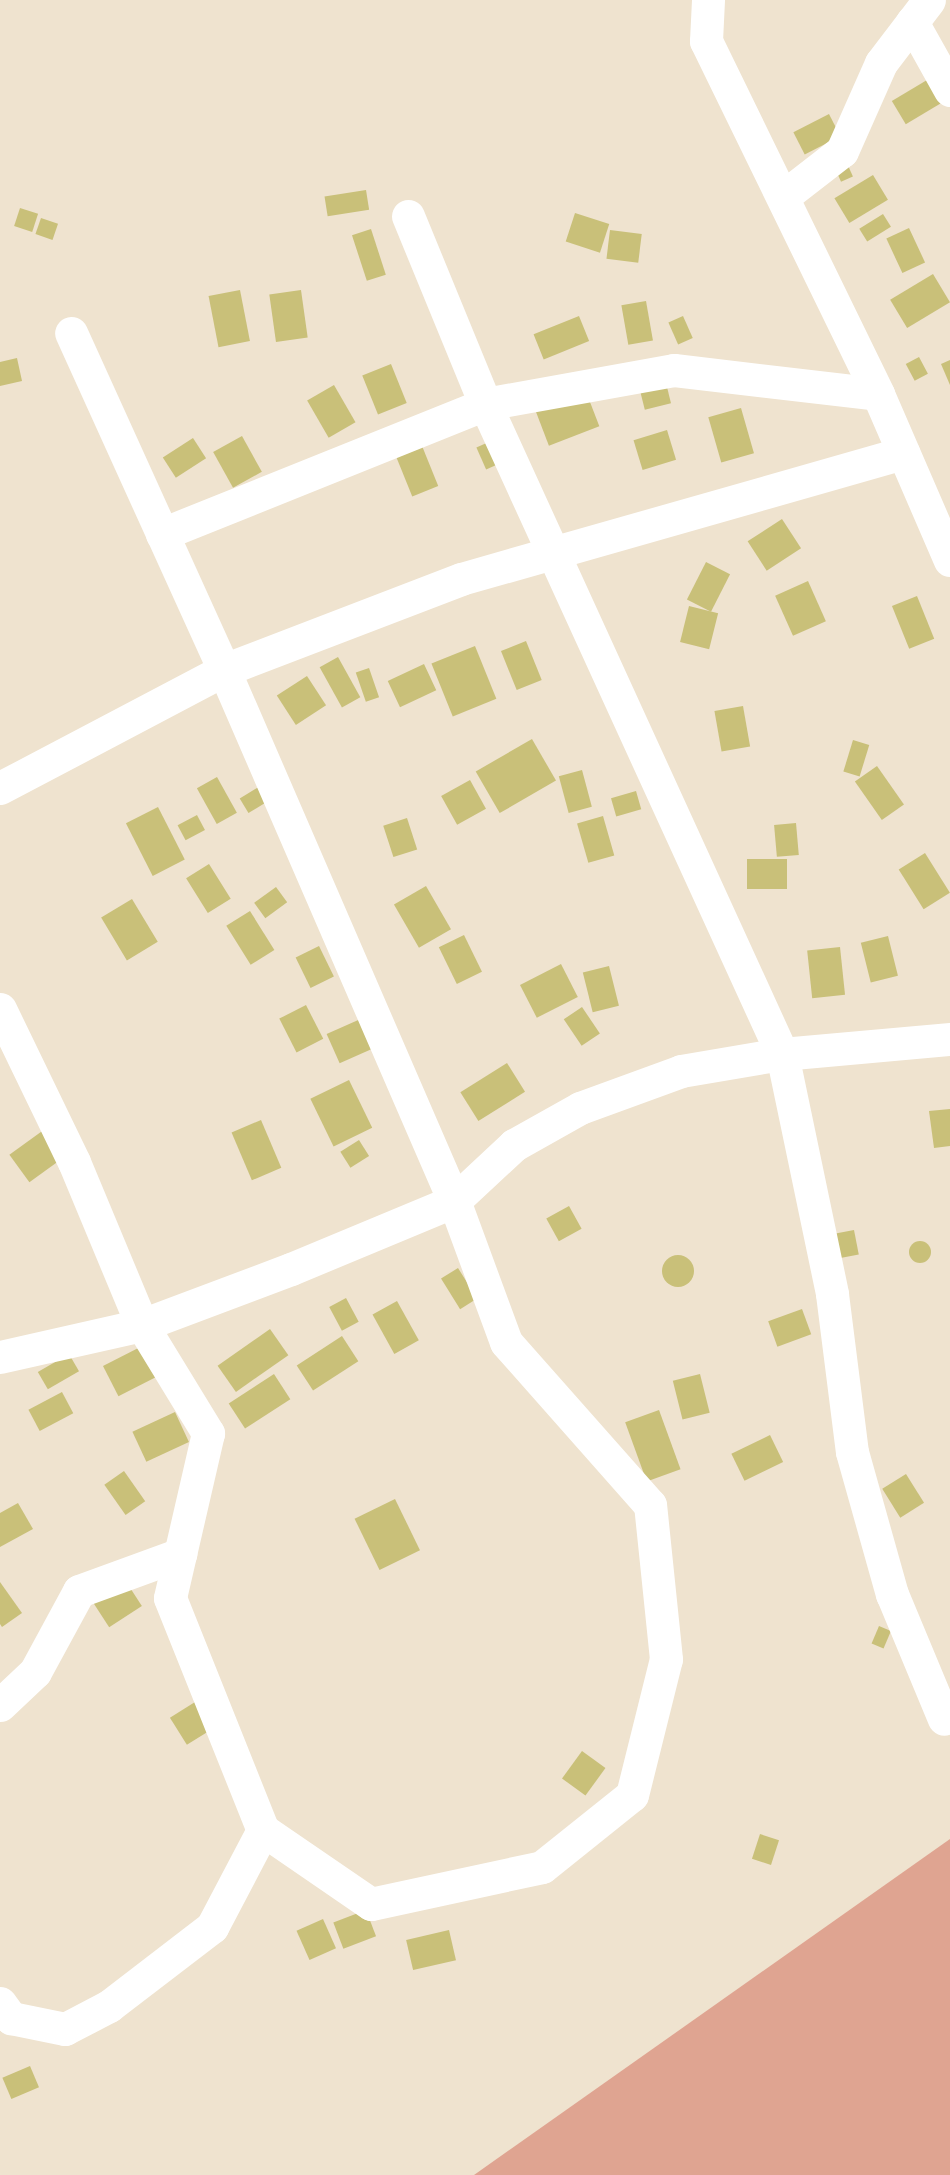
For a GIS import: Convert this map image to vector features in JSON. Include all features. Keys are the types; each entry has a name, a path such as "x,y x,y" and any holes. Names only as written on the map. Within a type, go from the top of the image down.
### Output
{"street":[{"path":"708,0 706,41 784,196 878,394 950,560"},
{"path":"784,196 842,151 881,63 921,11"},
{"path":"921,11 950,90"},
{"path":"408,216 485,404 555,552 782,1054 832,1294 852,1452 892,1594 944,1719"},
{"path":"0,1009 75,1162 142,1325 208,1433 170,1598 263,1830 371,1904 542,1867 632,1795 666,1659 650,1505 506,1342 454,1201 224,670 71,333"},
{"path":"162,534 485,404 674,370 878,394"},
{"path":"0,788 224,670 461,579 903,453"},
{"path":"0,1357 142,1325 291,1269 454,1201 514,1145 580,1108 681,1071 782,1054 950,1039"},
{"path":"0,1705 34,1672 79,1591 180,1554"},
{"path":"0,2003 11,2018 65,2029 109,2006 212,1927 263,1830"}],"shaded area":[{"path":"950,1839 950,2175 474,2175"}],"building":[{"path":"927,80 941,103 906,124 892,101"},
{"path":"829,114 840,136 805,154 793,132"},
{"path":"846,161 853,177 841,182 834,166"},
{"path":"873,175 888,200 849,223 834,198"},
{"path":"366,190 369,210 328,216 325,197"},
{"path":"20,208 38,214 32,232 14,226"},
{"path":"575,213 609,224 600,253 566,242"},
{"path":"883,214 891,227 867,242 859,229"},
{"path":"41,218 58,224 52,240 35,234"},
{"path":"909,228 925,262 902,273 886,239"},
{"path":"371,229 386,275 367,281 352,235"},
{"path":"610,230 642,234 638,263 606,259"},
{"path":"933,274 950,302 907,328 890,300"},
{"path":"240,290 250,341 219,347 209,296"},
{"path":"301,290 308,338 276,342 269,294"},
{"path":"646,301 653,340 628,345 621,305"},
{"path":"579,316 589,341 544,359 534,334"},
{"path":"683,316 693,338 678,344 668,323"},
{"path":"919,357 928,374 915,381 906,364"},
{"path":"17,358 22,381 0,386 0,362"},
{"path":"950,360 950,385 941,364"},
{"path":"391,364 407,403 378,415 362,376"},
{"path":"664,375 671,403 645,410 638,382"},
{"path":"334,385 356,422 329,438 307,400"},
{"path":"585,389 599,426 549,446 535,408"},
{"path":"741,408 754,453 721,463 708,417"},
{"path":"667,430 676,460 643,470 634,440"},
{"path":"242,436 262,472 233,488 213,452"},
{"path":"418,436 438,486 412,497 392,446"},
{"path":"193,438 206,458 176,478 163,458"},
{"path":"491,441 501,463 486,469 476,448"},
{"path":"782,519 801,548 767,571 748,541"},
{"path":"706,562 730,574 711,612 687,599"},
{"path":"808,581 826,621 793,636 775,596"},
{"path":"917,596 934,639 909,649 892,606"},
{"path":"689,606 718,613 709,649 680,642"},
{"path":"526,641 542,680 517,690 501,651"},
{"path":"475,646 496,699 453,716 431,664"},
{"path":"338,657 360,697 342,707 320,667"},
{"path":"424,664 436,690 400,707 388,681"},
{"path":"369,668 379,697 366,702 356,673"},
{"path":"307,676 326,705 296,725 277,696"},
{"path":"743,706 750,746 722,751 714,711"},
{"path":"532,739 556,781 500,813 476,772"},
{"path":"853,740 869,745 860,777 843,772"},
{"path":"877,766 904,805 882,820 855,781"},
{"path":"582,770 592,807 569,813 559,776"},
{"path":"217,777 237,813 217,824 197,788"},
{"path":"470,780 486,809 457,825 441,796"},
{"path":"262,785 271,800 248,813 240,798"},
{"path":"636,791 641,809 616,816 611,798"},
{"path":"158,807 185,860 153,876 126,823"},
{"path":"197,815 205,830 186,840 178,825"},
{"path":"603,816 614,855 588,863 577,823"},
{"path":"407,818 417,849 393,857 383,826"},
{"path":"796,823 799,855 777,857 774,825"},
{"path":"925,853 950,893 924,909 899,869"},
{"path":"747,859 787,859 787,889 747,889"},
{"path":"209,864 231,899 208,913 186,878"},
{"path":"426,886 451,929 419,948 394,905"},
{"path":"276,887 287,902 265,918 254,903"},
{"path":"132,899 158,942 127,960 101,918"},
{"path":"250,911 274,950 251,965 226,926"},
{"path":"464,935 482,972 457,984 439,947"},
{"path":"888,936 898,976 871,983 861,943"},
{"path":"319,946 334,977 311,988 296,957"},
{"path":"840,947 845,995 812,998 807,950"},
{"path":"561,964 578,997 537,1018 520,985"},
{"path":"609,966 619,1006 593,1012 583,973"},
{"path":"306,1005 323,1039 297,1052 279,1019"},
{"path":"582,1007 600,1034 582,1046 564,1019"},
{"path":"365,1017 378,1046 340,1063 327,1034"},
{"path":"507,1063 525,1092 478,1121 460,1092"},
{"path":"349,1080 372,1128 334,1146 310,1099"},
{"path":"950,1109 950,1146 934,1148 929,1111"},
{"path":"261,1120 281,1168 252,1180 232,1133"},
{"path":"45,1129 65,1157 29,1182 9,1155"},
{"path":"359,1140 369,1156 350,1168 340,1152"},
{"path":"569,1206 582,1229 559,1241 546,1219"},
{"path":"854,1230 859,1255 839,1258 834,1234"},
{"path":"920,1241 928,1244 931,1252 928,1260 920,1263 912,1260 909,1252 912,1244"},
{"path":"678,1255 689,1260 694,1271 689,1282 678,1287 667,1282 662,1271 667,1260"},
{"path":"458,1268 477,1299 460,1309 441,1279"},
{"path":"346,1298 359,1322 342,1331 329,1307"},
{"path":"397,1301 419,1340 394,1354 373,1315"},
{"path":"802,1309 811,1334 777,1347 768,1321"},
{"path":"270,1329 288,1355 236,1392 218,1366"},
{"path":"342,1336 358,1361 313,1391 297,1365"},
{"path":"152,1341 167,1371 118,1396 103,1366"},
{"path":"69,1354 79,1371 48,1389 38,1372"},
{"path":"274,1374 290,1399 245,1429 229,1403"},
{"path":"700,1374 710,1413 683,1420 673,1381"},
{"path":"62,1392 73,1413 40,1431 28,1410"},
{"path":"659,1410 681,1469 647,1482 625,1422"},
{"path":"175,1412 189,1442 146,1462 132,1432"},
{"path":"770,1435 783,1462 745,1481 731,1454"},
{"path":"124,1471 145,1501 126,1515 104,1485"},
{"path":"906,1474 924,1503 900,1518 882,1489"},
{"path":"395,1499 420,1550 380,1570 355,1519"},
{"path":"18,1503 33,1529 0,1547 0,1513"},
{"path":"125,1580 142,1606 109,1627 92,1601"},
{"path":"0,1582 22,1613 2,1627 0,1624"},
{"path":"879,1626 891,1631 884,1649 872,1643"},
{"path":"203,1697 220,1724 187,1745 170,1718"},
{"path":"582,1751 605,1768 585,1796 562,1779"},
{"path":"760,1834 779,1840 771,1865 752,1859"},
{"path":"366,1910 376,1936 343,1949 333,1923"},
{"path":"323,1919 336,1948 310,1960 297,1931"},
{"path":"449,1930 456,1960 413,1970 406,1940"},
{"path":"30,2066 39,2087 11,2099 2,2078"}]}
